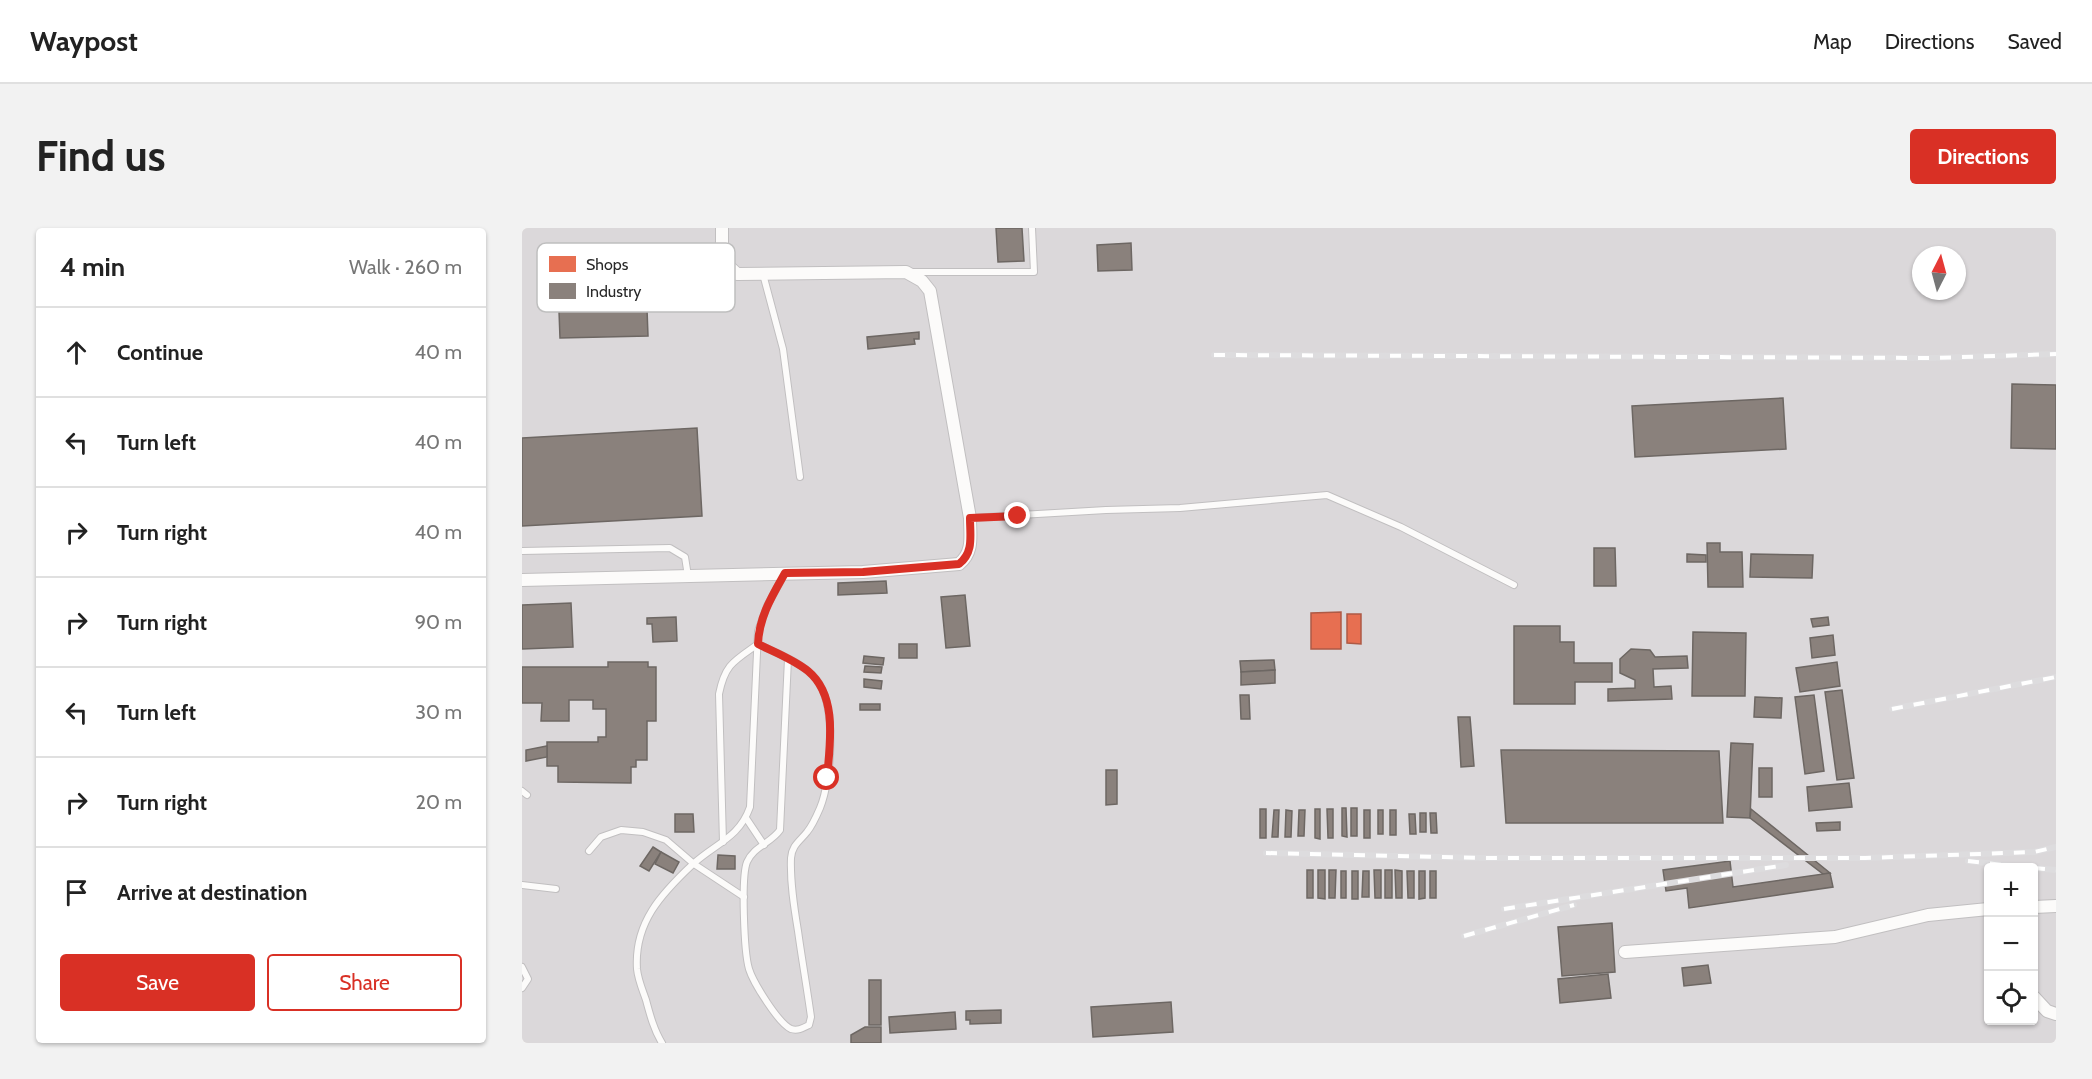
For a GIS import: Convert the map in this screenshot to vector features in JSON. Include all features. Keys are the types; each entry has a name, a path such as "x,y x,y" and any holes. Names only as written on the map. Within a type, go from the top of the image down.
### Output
{"street":[{"path":"522,580 863,572 959,564 965,559 970,550 970,518 930,291 922,281 906,272 763,274 735,271"},
{"path":"2038,907 2056,906"},
{"path":"1625,952 1835,937 1928,915 1984,909"},
{"path":"2038,1001 2048,1011 2056,1014"}],"lane":[{"path":"906,272 1034,272 1032,228"},
{"path":"763,274 783,349 800,477"},
{"path":"970,518 1180,508 1327,495 1401,527 1514,585"},
{"path":"522,551 670,548 685,557 688,577"},
{"path":"662,1043 656,1032 637,972 637,948 642,927 655,905 694,864 740,828 746,818 750,807 758,631 762,615 785,573"},
{"path":"758,644 788,659 817,680 823,692 831,724 827,778 820,807 807,833 795,844 791,856 793,899 811,1017 809,1025 801,1029 791,1029 772,1011 749,969 743,880 747,861 755,849 775,838 780,830 788,659"},
{"path":"723,842 720,694 723,675 732,663 758,644"},
{"path":"746,818 764,844"},
{"path":"589,851 601,837 621,830 643,832 666,840 694,864 744,897"},
{"path":"522,885 556,889"},
{"path":"522,967 528,979 522,988"}],"shaded area":[{"path":"522,228 2056,228 2056,1043 522,1043"}],"building: Shops":[{"path":"1341,612 1341,649 1311,649 1311,613"},
{"path":"1347,614 1361,614 1361,644 1347,643"}],"building: Industry":[{"path":"996,228 1022,228 1024,261 998,262"},
{"path":"1131,243 1132,270 1098,271 1097,245"},
{"path":"559,312 647,312 648,336 560,338"},
{"path":"919,332 919,339 914,339 915,344 868,349 867,337"},
{"path":"2012,384 2056,385 2056,449 2011,448"},
{"path":"1783,398 1786,449 1635,457 1632,406"},
{"path":"697,428 702,516 522,526 522,438"},
{"path":"1707,543 1720,543 1720,552 1742,552 1743,587 1708,587"},
{"path":"1594,548 1615,548 1616,586 1594,586"},
{"path":"1687,554 1706,555 1706,562 1687,562"},
{"path":"1751,554 1813,555 1812,578 1750,577"},
{"path":"886,581 887,593 838,595 838,583"},
{"path":"965,595 970,646 946,648 941,597"},
{"path":"571,603 573,647 522,649 522,605"},
{"path":"676,617 677,641 653,642 652,624 647,624 647,618"},
{"path":"1828,617 1829,625 1813,627 1811,619"},
{"path":"1514,626 1560,626 1560,642 1574,642 1574,663 1612,663 1612,682 1575,682 1575,704 1514,704"},
{"path":"1693,632 1746,633 1745,696 1692,696"},
{"path":"1833,635 1835,655 1812,658 1810,638"},
{"path":"899,644 917,644 917,658 899,658"},
{"path":"1631,649 1650,650 1655,657 1687,656 1688,668 1653,669 1654,687 1671,686 1672,699 1608,701 1608,689 1635,688 1635,680 1620,673 1620,659"},
{"path":"864,656 884,658 883,665 863,663"},
{"path":"1274,660 1275,670 1241,672 1240,661"},
{"path":"608,662 648,662 648,667 656,667 656,721 647,721 647,760 636,760 636,767 631,767 631,783 558,782 558,766 547,766 547,742 598,742 598,737 606,737 606,709 593,709 593,700 569,700 569,721 541,721 542,703 522,703 522,667 608,667"},
{"path":"1837,662 1840,686 1800,692 1796,668"},
{"path":"865,666 882,667 881,673 864,672"},
{"path":"1275,670 1275,683 1241,685 1241,672"},
{"path":"864,679 882,681 881,689 864,687"},
{"path":"1842,690 1854,778 1837,780 1825,692"},
{"path":"1240,695 1249,695 1250,719 1241,719"},
{"path":"1814,695 1824,771 1805,774 1795,697"},
{"path":"1755,697 1782,698 1781,718 1754,717"},
{"path":"860,704 880,704 880,710 860,710"},
{"path":"1458,717 1470,717 1474,766 1461,767"},
{"path":"1731,743 1753,744 1750,818 1727,817"},
{"path":"547,746 547,757 526,761 526,750"},
{"path":"1501,750 1719,751 1723,823 1506,823"},
{"path":"1759,768 1772,768 1772,797 1759,797"},
{"path":"1106,770 1117,770 1117,804 1106,805"},
{"path":"1849,783 1852,807 1809,811 1807,787"},
{"path":"1342,808 1346,808 1347,837 1342,836"},
{"path":"1351,808 1357,808 1357,836 1351,836"},
{"path":"1260,809 1266,809 1266,838 1260,838"},
{"path":"1315,809 1320,809 1320,839 1315,838"},
{"path":"1327,809 1333,809 1333,838 1328,838"},
{"path":"1751,809 1830,873 1823,874 1750,818"},
{"path":"1274,810 1279,810 1278,837 1272,837"},
{"path":"1286,810 1292,811 1291,837 1285,837"},
{"path":"1299,810 1305,810 1304,836 1298,836"},
{"path":"1364,810 1370,810 1370,838 1364,838"},
{"path":"1378,810 1383,810 1383,834 1378,834"},
{"path":"1390,810 1396,810 1396,835 1390,835"},
{"path":"1420,813 1426,813 1426,832 1420,832"},
{"path":"1430,813 1436,813 1437,833 1431,833"},
{"path":"675,814 693,814 694,832 675,832"},
{"path":"1409,814 1415,814 1416,834 1410,834"},
{"path":"1840,822 1840,830 1817,831 1816,823"},
{"path":"653,847 661,852 649,871 640,866"},
{"path":"661,852 679,862 673,873 655,864"},
{"path":"718,855 735,856 735,869 717,869"},
{"path":"1730,861 1733,887 1830,873 1833,887 1689,908 1687,888 1666,891 1663,870"},
{"path":"1307,870 1313,870 1313,898 1307,898"},
{"path":"1318,870 1325,870 1325,899 1318,898"},
{"path":"1329,870 1336,870 1335,898 1329,898"},
{"path":"1374,870 1381,870 1381,898 1375,898"},
{"path":"1385,870 1392,870 1392,898 1385,898"},
{"path":"1395,870 1402,871 1402,898 1396,898"},
{"path":"1341,871 1346,871 1346,898 1341,898"},
{"path":"1352,871 1358,871 1358,899 1352,899"},
{"path":"1363,871 1369,871 1369,897 1362,897"},
{"path":"1407,871 1414,871 1414,898 1408,898"},
{"path":"1419,871 1425,871 1425,898 1419,899"},
{"path":"1430,871 1436,871 1436,898 1430,898"},
{"path":"1612,923 1615,972 1562,976 1558,927"},
{"path":"1708,965 1711,983 1684,986 1682,968"},
{"path":"1608,974 1611,998 1560,1003 1558,979"},
{"path":"869,980 881,980 881,1025 869,1025"},
{"path":"1171,1002 1173,1032 1093,1037 1091,1007"},
{"path":"1001,1010 1001,1023 970,1024 970,1020 966,1020 966,1011"},
{"path":"955,1012 956,1029 890,1033 889,1017"},
{"path":"865,1027 881,1027 881,1043 851,1043 851,1035"}],"railway":[{"path":"1214,355 1933,358 2056,354"},
{"path":"1892,709 2056,677"},
{"path":"1266,853 1481,858 1865,858 2034,852 2056,847"},
{"path":"1968,861 1986,863"},
{"path":"1504,909 1786,865"},
{"path":"2038,868 2056,870"},
{"path":"1464,936 1574,905"}],"route":[{"path":"827,778 831,724 823,692 817,680 788,659 758,644 762,615 785,573 863,572 959,564 970,550 970,518 1018,516"}]}
